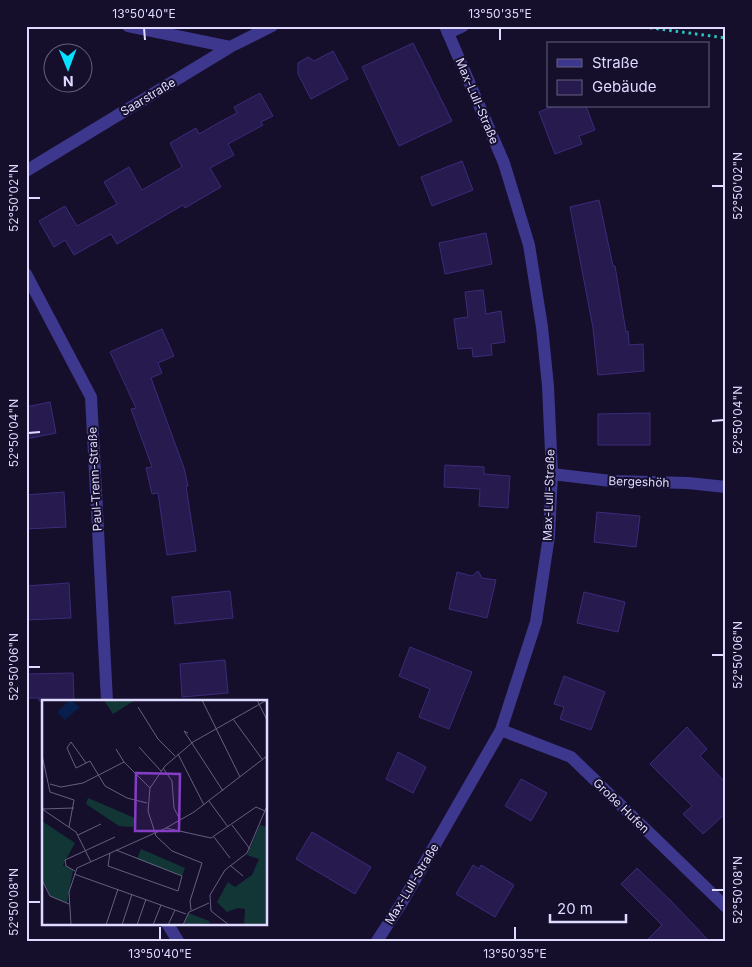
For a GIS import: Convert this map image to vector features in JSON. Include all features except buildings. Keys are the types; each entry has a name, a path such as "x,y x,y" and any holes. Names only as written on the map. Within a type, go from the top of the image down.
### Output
{"street":[{"path":"128,26 230,47"},
{"name":"Saarstraße","path":"26,171 230,47 272,26"},
{"path":"446,30 463,26"},
{"name":"Max-Lull-Straße","path":"377,941 411,887 501,730 536,622 549,536 552,474 544,347 529,245 504,163 446,30"},
{"name":"Paul-Trenn-Straße","path":"26,274 91,397 107,700"},
{"name":"Bergeshöh","path":"552,474 611,481 688,483 726,487"},
{"name":"Große Hufen","path":"501,730 571,757 726,907"},
{"path":"168,924 178,941"}],"path":[{"path":"637,26 726,38"}]}
